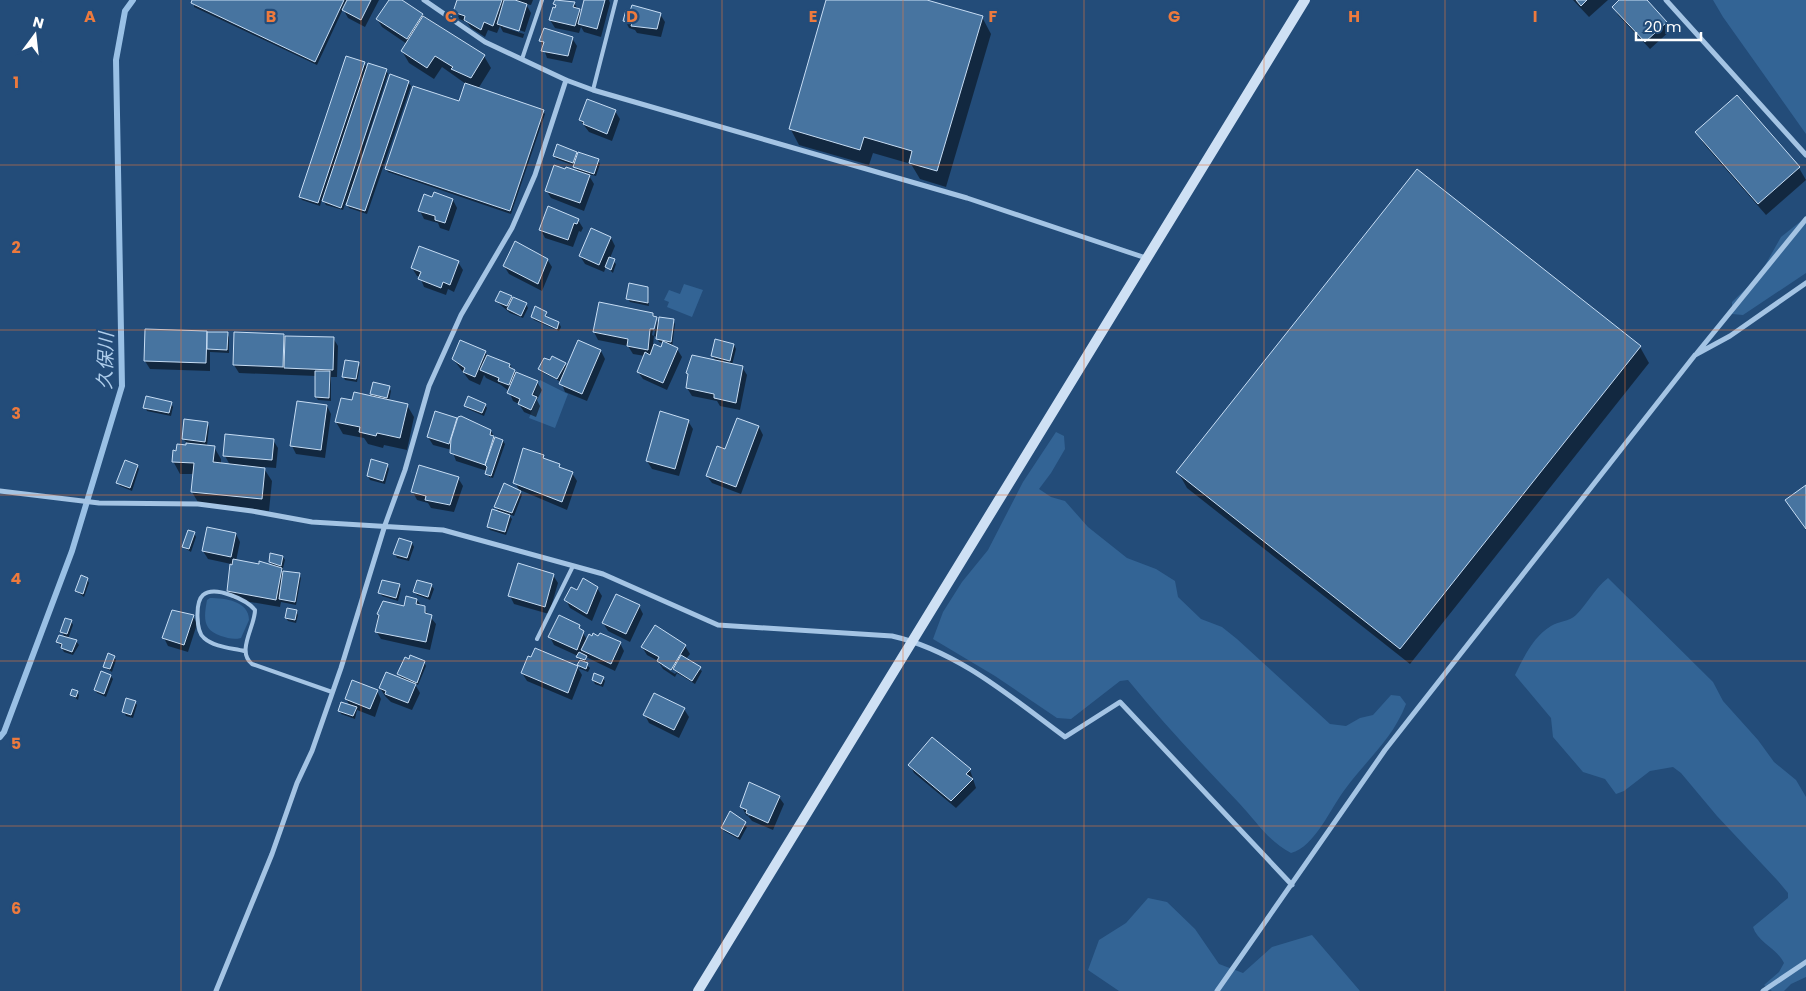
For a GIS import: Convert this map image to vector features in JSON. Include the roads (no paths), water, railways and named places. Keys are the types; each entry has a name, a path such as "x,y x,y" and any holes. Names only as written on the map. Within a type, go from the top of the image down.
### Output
{"street":[{"path":"424,0 485,42 566,80 593,90 967,198 1146,258"},
{"path":"698,991 1305,0"},
{"path":"1666,0 1806,155"},
{"path":"216,991 272,854 297,783 312,751 385,525 405,470 429,386 461,315 512,228 535,175 566,80"},
{"path":"1217,991 1385,750 1695,355 1806,219"},
{"path":"1695,355 1730,336 1806,283"},
{"path":"0,491 99,503 198,504 252,511 312,522 443,530 603,574 718,624 892,636 913,640 935,648 1002,690 1065,737 1120,702 1292,885"},
{"path":"1763,991 1806,962"}],"lane":[{"path":"522,59 542,0"},
{"path":"593,90 616,0"},
{"path":"537,639 573,566"},
{"path":"244,651 209,642 202,637 198,614 199,600 203,594 211,591 239,598 248,602 255,610 244,651 246,659 252,664 332,692"}],"waterway":[{"name":"久保川","path":"0,737 4,732 72,551 122,386 116,60 125,11 133,0"}]}
